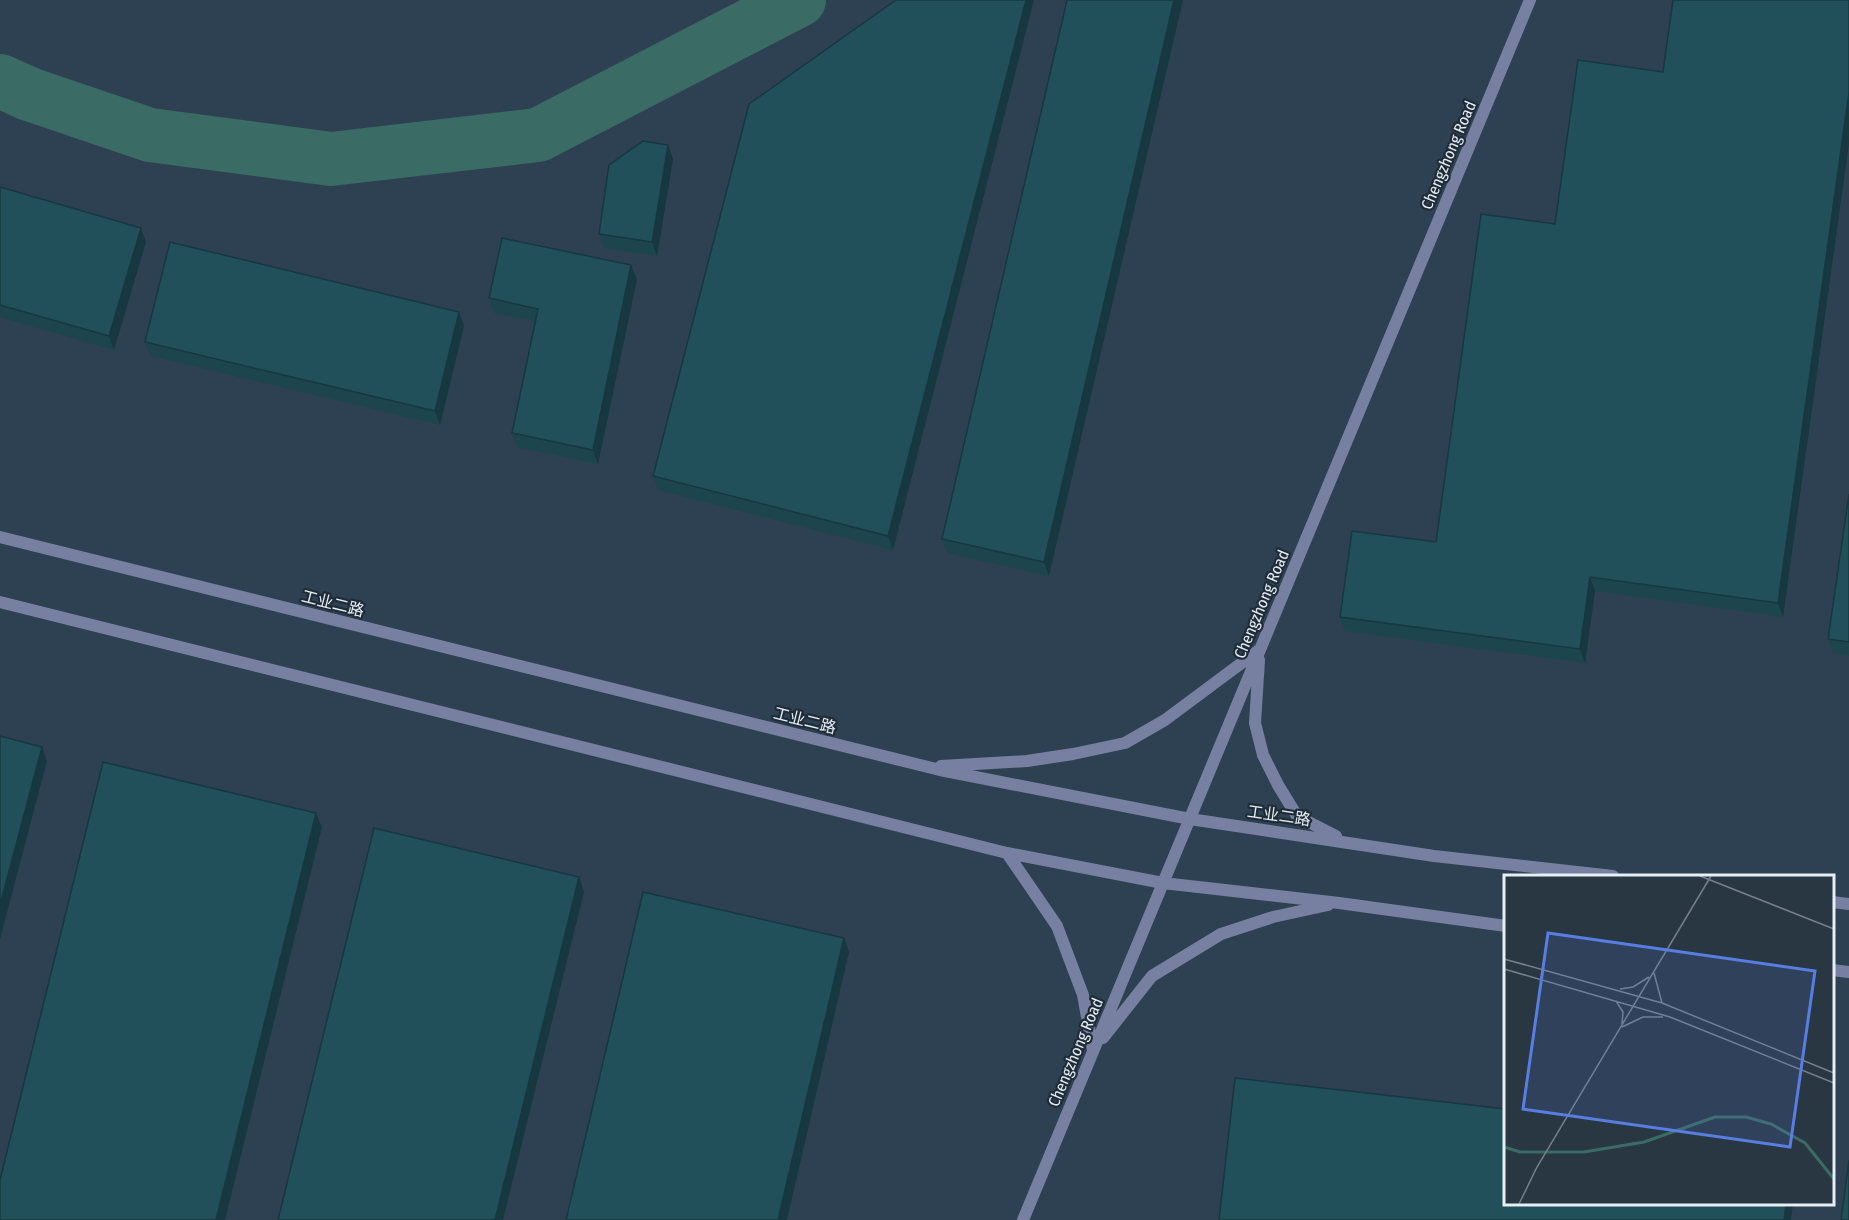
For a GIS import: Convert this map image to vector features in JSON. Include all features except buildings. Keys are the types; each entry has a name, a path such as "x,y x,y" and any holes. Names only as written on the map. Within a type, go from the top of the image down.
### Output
{"street":[{"name":"Chengzhong Road","path":"1023,1220 1530,0"},
{"name":"工业二路","path":"0,537 924,766 1190,819 1434,856 1604,875"},
{"path":"0,602 1006,853 1163,883 1339,903 1504,926"},
{"path":"924,766 1027,761 1125,743 1165,720 1260,649"},
{"path":"1260,649 1256,723 1263,755 1297,816 1346,841"},
{"path":"1006,853 1057,926 1083,995 1093,1050"},
{"path":"1834,902 1849,904"},
{"path":"1093,1050 1152,976 1221,934 1273,916 1339,903"},
{"path":"1834,970 1849,972"}],"shaded area":[{"path":"0,0 1849,0 1849,1220 0,1220"}],"waterway":[{"path":"0,81 29,94 150,135 331,159 538,135 799,0"}]}
